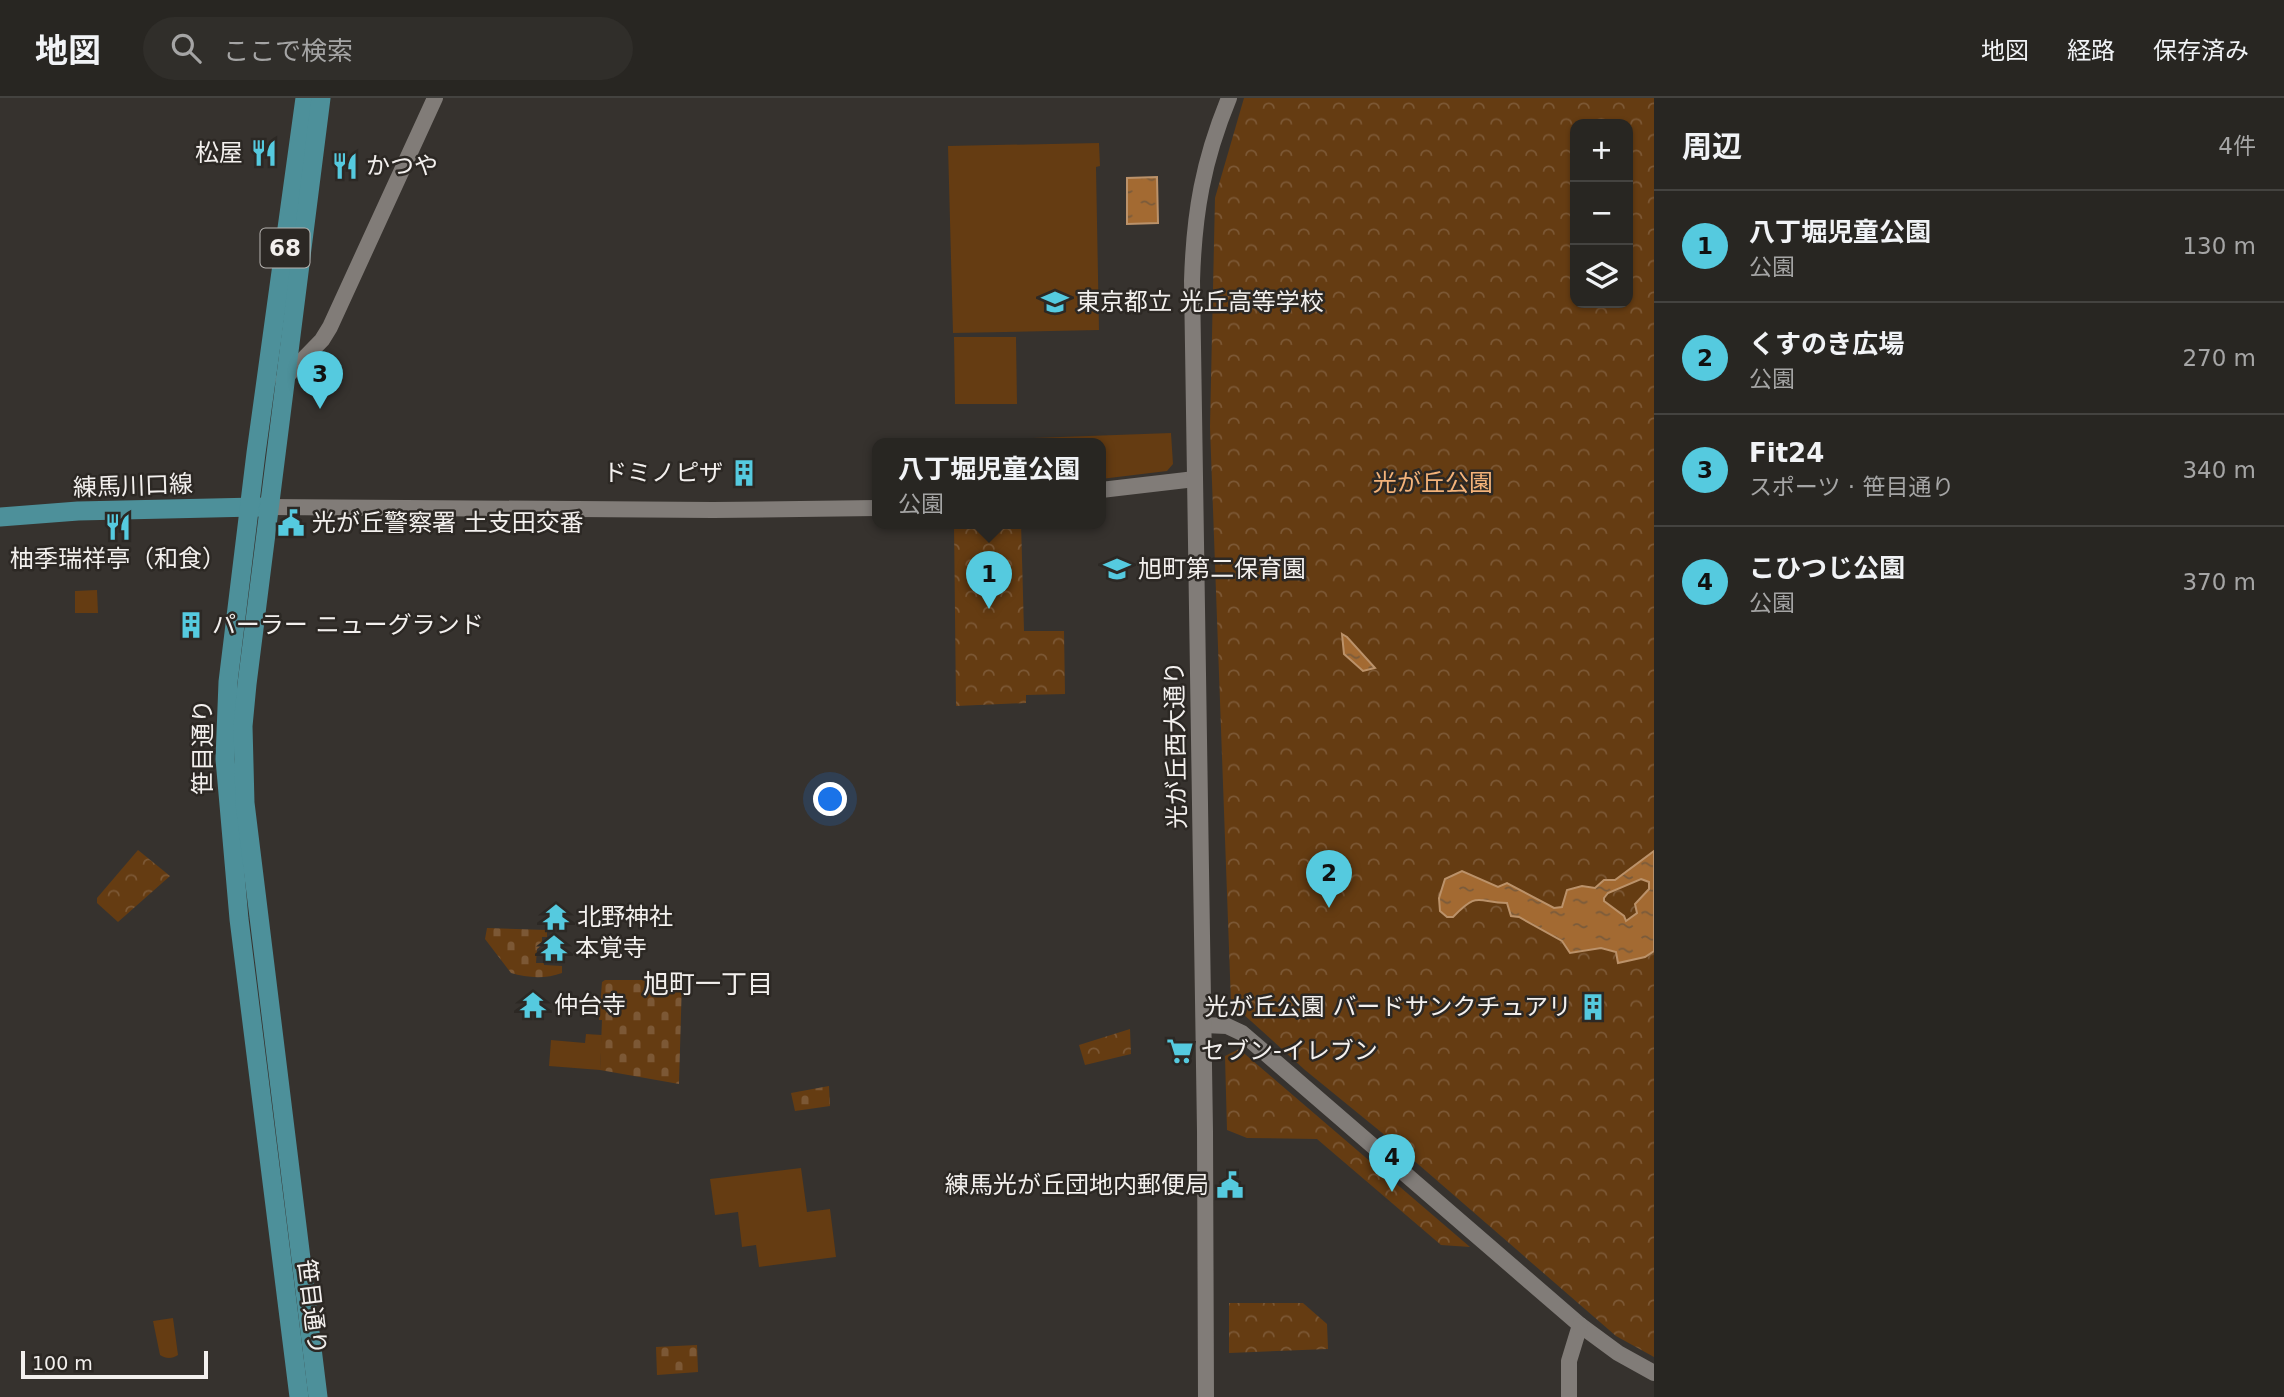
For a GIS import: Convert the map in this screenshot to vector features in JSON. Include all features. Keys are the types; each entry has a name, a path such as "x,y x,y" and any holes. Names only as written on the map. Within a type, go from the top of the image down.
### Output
{"main road":[{"name":"笹目通り","path":"305,98 264,399 243,726 243,776 318,1397"},
{"name":"笹目通り","path":"299,1397 239,919 226,786 225,722 228,682 285,379 321,98"},
{"name":"練馬川口線","path":"0,517 78,511 259,507"}],"street":[{"path":"264,399 322,340 330,327 435,98"},
{"name":"光が丘西大通り","path":"1206,1397 1204,1025 1193,240 1204,168 1229,98"},
{"path":"1106,489 1195,479"},
{"path":"259,507 702,510 872,508"},
{"path":"1204,1025 1227,1026 1242,1033 1580,1325 1618,1353 1654,1373"},
{"path":"1569,1397 1569,1361 1580,1325"}],"green space":[{"name":"光が丘公園","path":"1244,98 1654,98 1654,1357 1616,1336 1381,1132 1305,1070 1231,1003 1210,427 1215,198"},
{"path":"1099,143 1100,166 1096,167 1099,330 953,333 948,146"},
{"path":"954,337 1016,337 1017,404 955,404"},
{"path":"1171,433 1173,464 1167,471 1106,478 1106,438 1033,438"},
{"path":"954,529 1021,529 1024,631 1064,631 1065,694 1026,695 1026,703 956,706"},
{"path":"97,590 98,613 75,613 75,591"},
{"path":"138,850 170,876 118,922 97,903 97,898"},
{"path":"487,928 547,930 547,937 542,937 542,945 537,949 536,963 562,966 562,973 536,977 511,973 485,939"},
{"path":"682,980 679,1084 600,1070 602,1020 599,1020 602,982"},
{"path":"1130,1029 1131,1054 1085,1065 1079,1045"},
{"path":"586,1034 602,1035 600,1070 549,1066 551,1040 585,1043"},
{"path":"1239,1049 1470,1247 1441,1245 1317,1139 1247,1138 1227,1130 1225,1056"},
{"path":"829,1086 830,1106 795,1111 791,1093"},
{"path":"801,1168 807,1212 830,1209 836,1257 759,1267 756,1245 742,1247 738,1212 715,1215 710,1179"},
{"path":"1229,1303 1303,1303 1327,1324 1328,1349 1229,1353"},
{"path":"173,1318 178,1355 167,1358 160,1355 153,1321"},
{"path":"697,1345 698,1372 657,1375 656,1347"}],"water":[{"path":"1157,177 1158,223 1127,224 1127,178"},
{"path":"1342,634 1375,668 1363,671 1344,654"},
{"path":"1654,851 1654,951 1645,957 1618,963 1616,952 1601,948 1570,953 1562,941 1519,917 1511,916 1507,903 1473,901 1453,917 1447,917 1440,911 1439,898 1445,879 1462,871 1498,887 1507,883 1554,908 1562,907 1567,890 1582,886 1595,888 1604,880 1615,880","holes":["1641,879 1649,882 1649,889 1635,904 1637,913 1626,921 1624,916 1604,901 1608,893"]}],"place":[{"name":"松屋","path":"264,153"},
{"name":"かつや","path":"345,166"},
{"name":"東京都立 光丘高等学校","path":"1055,302"},
{"name":"Fit24","path":"320,409"},
{"name":"ドミノピザ","path":"744,473"},
{"name":"光が丘警察署 土支田交番","path":"291,523"},
{"name":"柚季瑞祥亭（和食）","path":"118,527"},
{"name":"旭町第二保育園","path":"1117,569"},
{"name":"八丁堀児童公園","path":"989,609"},
{"name":"パーラー ニューグランド","path":"191,625"},
{"name":"くすのき広場","path":"1329,908"},
{"name":"北野神社","path":"556,917"},
{"name":"本覚寺","path":"554,948"},
{"name":"仲台寺","path":"533,1005"},
{"name":"光が丘公園 バードサンクチュアリ","path":"1593,1007"},
{"name":"セブン-イレブン","path":"1180,1051"},
{"name":"練馬光が丘団地内郵便局","path":"1230,1185"},
{"name":"こひつじ公園","path":"1392,1192"}],"district":[{"name":"旭町一丁目","path":"708,984"}]}
